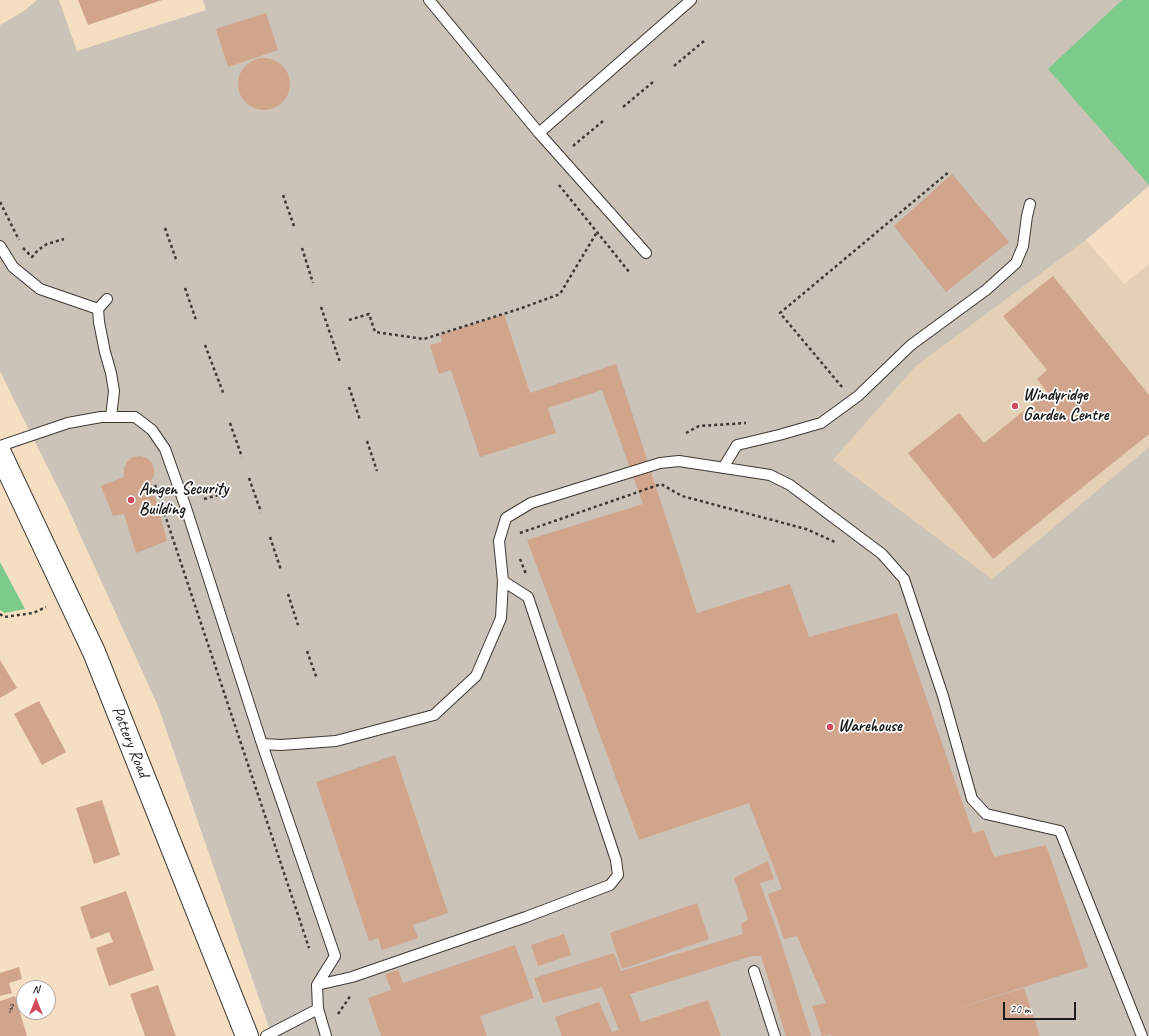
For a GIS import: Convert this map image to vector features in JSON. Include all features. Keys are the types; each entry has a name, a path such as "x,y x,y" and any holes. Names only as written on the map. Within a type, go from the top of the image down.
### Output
{"street":[{"name":"Pottery Road","path":"0,453 94,652 247,1036"}],"lane":[{"path":"429,0 539,133 646,253"},
{"path":"539,133 691,0"},
{"path":"723,468 737,445 821,423 858,396 911,345 986,290 1016,263 1023,246 1030,204"},
{"path":"0,246 13,267 40,289 98,309"},
{"path":"107,298 98,309 100,329 111,372 114,391 111,417"},
{"path":"0,446 68,423 102,417 135,417 152,430 165,448 262,744 335,956 317,985 318,1009 326,1036"},
{"path":"262,744 281,745 336,741 434,715 476,676 501,618 503,581 499,541 506,518 531,503 660,463 679,461 770,475 790,485 882,554 904,580 942,696 972,799 986,814 1060,830 1142,1036"},
{"path":"317,985 352,977 526,917 610,886 618,875 616,860 528,597 503,581"},
{"path":"754,971 775,1036"},
{"path":"266,1036 318,1009"}],"path":[{"path":"674,66 704,41"},
{"path":"623,107 654,82"},
{"path":"571,147 603,121"},
{"path":"837,392 842,388 780,313 950,171"},
{"path":"283,196 294,226"},
{"path":"0,202 20,241"},
{"path":"165,228 177,262"},
{"path":"349,320 369,314 375,332 424,339 519,309 560,294 598,232"},
{"path":"23,247 32,256 47,244 64,239"},
{"path":"302,248 313,283"},
{"path":"185,288 196,320"},
{"path":"321,307 340,362"},
{"path":"205,345 224,395"},
{"path":"349,388 360,420"},
{"path":"686,433 698,426 752,422"},
{"path":"230,423 242,457"},
{"path":"367,441 377,471"},
{"path":"249,478 261,512"},
{"path":"516,535 661,484 682,496 806,529 840,544"},
{"path":"155,485 309,948"},
{"path":"204,499 229,492"},
{"path":"270,537 281,570"},
{"path":"520,555 521,562 527,576"},
{"path":"288,594 298,625"},
{"path":"0,614 4,617 33,613 69,598"},
{"path":"307,651 317,678"},
{"path":"337,1018 339,1012 355,990"}],"shaded area":[{"path":"37,0 59,0 77,51 206,10 203,0 1149,0 1149,186 1086,240 916,366 833,460 992,579 1149,447 1149,1036 272,1036 158,706 67,506 0,371 0,25 24,11"},
{"name":"Windyridge Garden Centre","path":"1086,240 1124,284 1149,264 1149,447 992,579 833,460 916,366"}],"green space":[{"path":"1122,0 1149,0 1149,185 1048,69"},
{"path":"0,562 25,609 5,613 0,610"}],"building":[{"path":"78,0 162,0 88,25"},
{"path":"266,13 278,50 228,67 216,29"},
{"path":"259,58 269,58 283,65 290,79 290,89 283,103 269,110 259,110 249,106 242,99 238,89 238,79 242,69 249,62"},
{"path":"952,174 1009,242 946,292 894,226"},
{"name":"Windyridge Garden Centre","path":"1053,276 1149,395 1149,434 993,559 908,453 959,413 984,443 1047,392 1037,379 1047,370 1003,316"},
{"path":"504,314 530,393 616,364 697,613 790,584 809,637 897,613 973,833 984,830 994,857 1046,845 1088,967 938,1014 1024,988 1040,1036 822,1036 812,1006 826,1003 797,936 784,939 768,894 782,889 749,803 639,840 527,540 643,504 602,390 548,408 556,433 480,457 451,370 439,374 430,345 442,342 440,335"},
{"name":"Amgen Security Building","path":"140,456 147,458 152,463 154,469 154,475 151,481 167,541 136,553 124,514 113,516 101,486 124,477 124,468 127,462 133,457"},
{"path":"0,660 17,688 0,698"},
{"path":"39,701 66,752 42,765 14,714"},
{"path":"395,755 448,913 413,925 418,938 382,950 378,938 369,941 316,782"},
{"path":"102,800 120,855 94,864 76,808"},
{"path":"768,861 774,879 760,883 781,942 811,1036 786,1036 761,956 752,956 630,994 641,1022 708,1000 721,1036 562,1036 555,1017 599,1002 612,1032 619,1030 602,987 543,1003 534,978 614,953 621,971 743,934 741,924 748,919 734,878"},
{"path":"126,891 154,970 109,986 96,948 113,942 109,932 91,939 80,907"},
{"path":"697,903 709,939 622,969 610,933"},
{"path":"564,934 571,955 538,966 531,945"},
{"path":"515,945 534,998 480,1016 487,1036 381,1036 368,998 391,990 385,974 398,970 403,983"},
{"path":"19,967 22,979 9,983 12,993 0,996 0,973"},
{"path":"158,985 176,1036 145,1036 130,994"},
{"path":"15,996 16,1020 22,1020 27,1036 0,1036 0,1001"}],"place":[{"name":"Windyridge Garden Centre","path":"1015,406"},
{"name":"Amgen Security Building","path":"131,500"},
{"name":"Warehouse","path":"830,727"}]}
